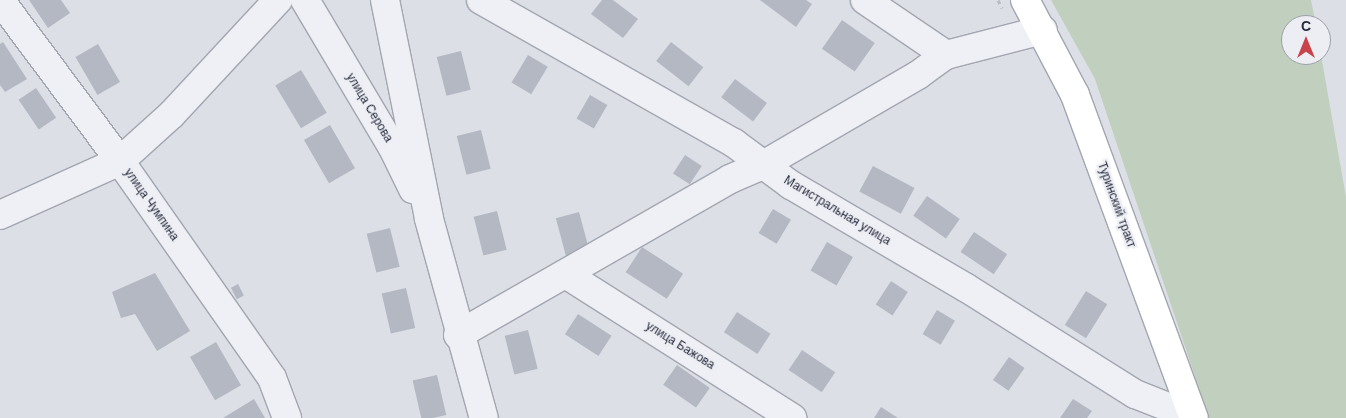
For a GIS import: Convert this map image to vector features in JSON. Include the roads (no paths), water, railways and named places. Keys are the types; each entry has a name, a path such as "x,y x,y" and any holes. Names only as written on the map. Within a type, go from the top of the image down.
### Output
{"main road":[{"name":"Туринский тракт","path":"1025,0 1043,30 1075,95 1194,417"}],"street":[{"name":"улица Чумпина","path":"0,0 120,161 272,378 287,418"},
{"path":"0,215 120,161 172,114 278,0"},
{"name":"улица Серова","path":"305,0 393,148 429,219"},
{"name":"улица Серова","path":"385,0 429,219 458,335 484,418"},
{"name":"Магистральная улица","path":"481,0 734,143 763,165 1135,394 1194,417"},
{"path":"865,0 946,55"},
{"path":"458,335 568,275 730,178 763,165 918,75 946,55 1043,30"},
{"name":"улица Бажова","path":"568,275 792,418"}]}
